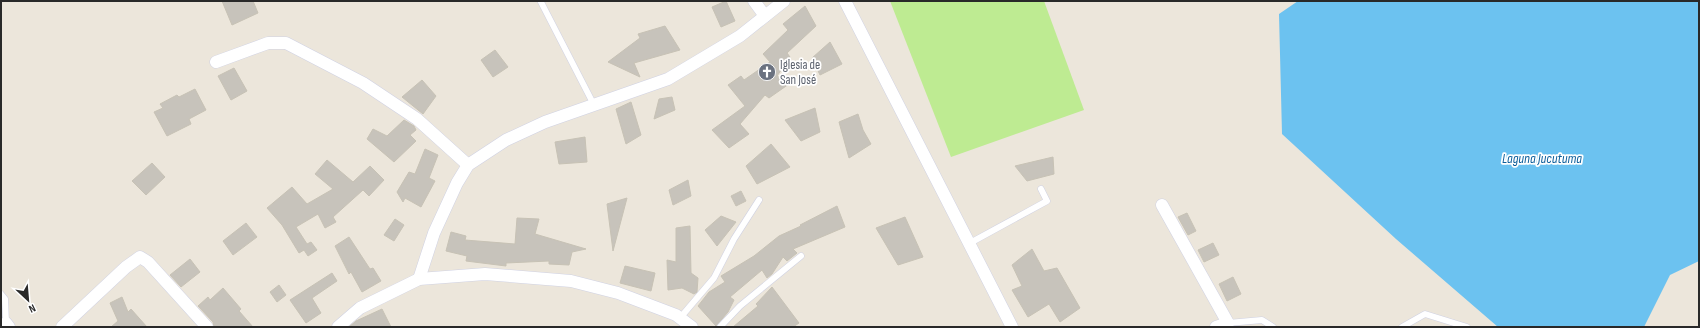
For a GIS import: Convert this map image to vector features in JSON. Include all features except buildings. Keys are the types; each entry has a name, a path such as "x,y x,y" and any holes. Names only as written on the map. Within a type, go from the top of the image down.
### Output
{"street":[{"path":"754,1 765,16"},
{"path":"419,279 434,233 457,183 468,165 506,140 545,122 668,79 740,36 784,1"},
{"path":"845,1 1012,327"},
{"path":"216,62 268,43 286,43 363,82 417,119 468,165"},
{"path":"1162,205 1228,324 1216,327"},
{"path":"62,327 126,267 140,257 148,262 208,327"},
{"path":"338,327 360,308 419,279 485,274 571,281 618,293 680,318 692,327"}],"lane":[{"path":"540,2 594,105"},
{"path":"970,244 1047,201 1041,189"},
{"path":"680,318 714,278 734,239 759,200"},
{"path":"720,327 740,306 802,256"},
{"path":"1,294 5,299 7,325"},
{"path":"1402,327 1424,314 1467,327"},
{"path":"1228,324 1262,320 1273,327"}],"green space":[{"path":"890,1 1044,1 1084,110 951,157"}],"water":[{"name":"Laguna Jucutuma","path":"1298,1 1699,1 1699,261 1670,275 1644,327 1498,327 1396,239 1282,134 1279,14"}],"place":[{"name":"Iglesia de San José","path":"767,72"}]}
